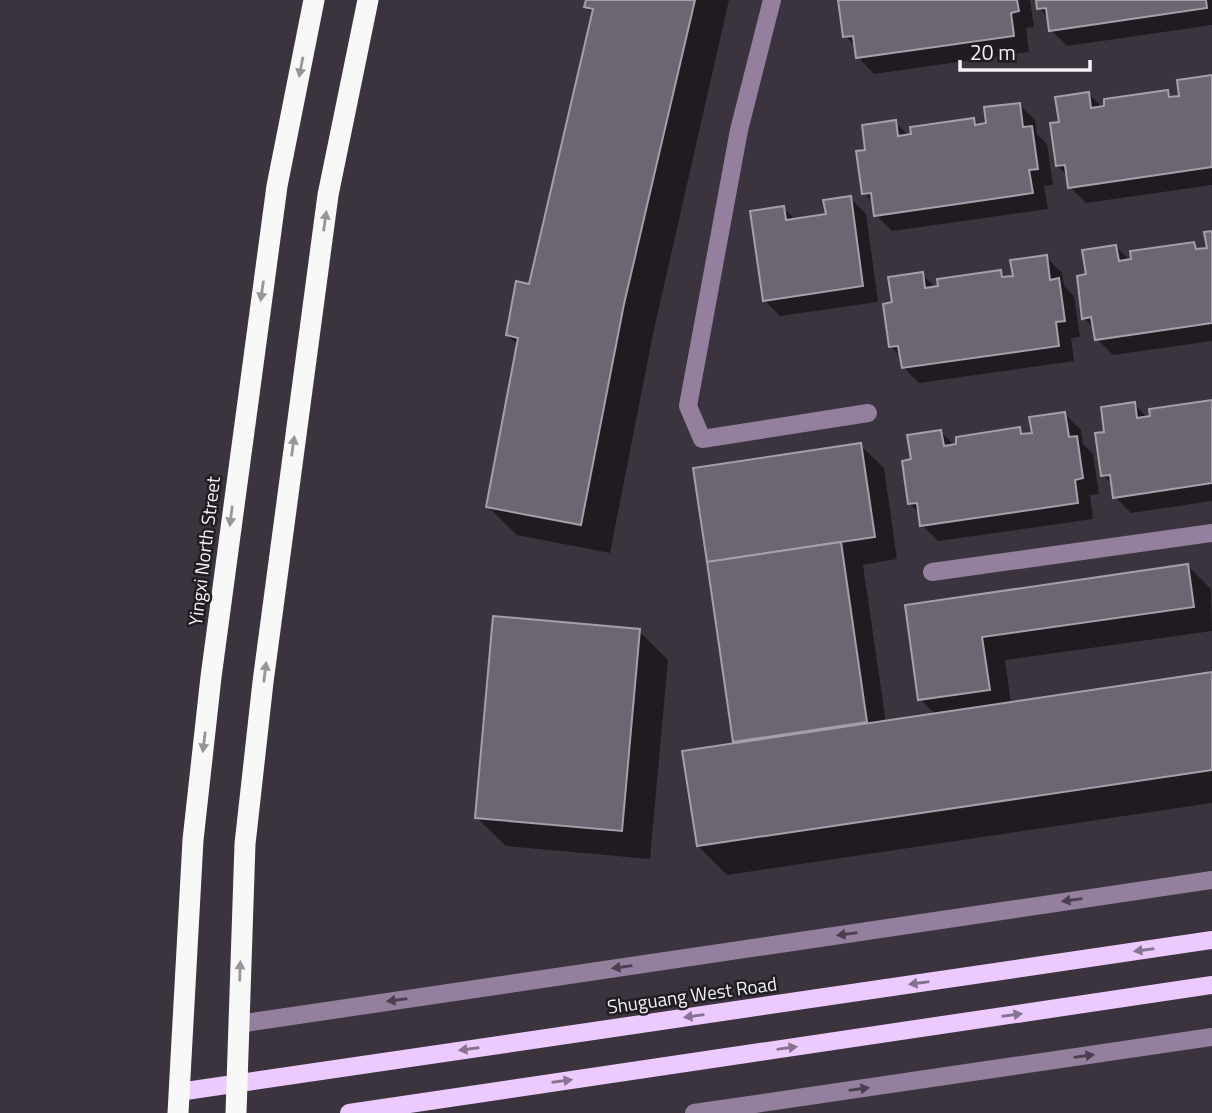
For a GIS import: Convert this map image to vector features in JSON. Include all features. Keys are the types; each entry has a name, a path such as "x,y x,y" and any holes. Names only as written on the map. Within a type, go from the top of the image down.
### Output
{"highway":[{"name":"Yingxi North Street","path":"178,1103 193,840 216,635 277,186 314,0"},
{"path":"236,1113 245,844 275,586 328,195 368,0"}],"main road":[{"name":"Shuguang West Road","path":"178,1103 237,1084 1212,940"},
{"path":"349,1113 1212,985"}],"street":[{"path":"772,0 739,130 688,406 702,439 868,413"},
{"path":"932,572 1212,533"},
{"path":"238,1024 1212,880"},
{"path":"694,1113 1212,1037"}],"building":[{"path":"586,0 695,0 624,304 581,525 486,507 518,338 506,335 516,281 529,284 593,9 584,7"},
{"path":"838,0 1017,0 1019,11 1011,13 1014,36 856,58 853,36 843,37"},
{"path":"1036,0 1206,0 1207,8 1049,31 1046,8 1037,9"},
{"path":"1212,75 1212,167 1068,188 1065,165 1056,166 1050,123 1059,122 1055,97 1089,92 1091,108 1104,106 1104,99 1168,90 1169,97 1179,96 1177,80"},
{"path":"1020,103 1023,127 1032,126 1038,169 1029,170 1033,193 874,216 871,193 862,194 856,151 865,150 862,125 896,120 898,136 911,134 910,127 974,118 975,125 986,123 984,107"},
{"path":"851,196 863,286 763,301 750,211 784,206 786,220 826,214 823,200"},
{"path":"1212,231 1212,323 1095,340 1091,317 1082,319 1077,276 1086,274 1082,250 1116,245 1119,261 1131,259 1130,251 1194,242 1196,249 1207,248 1204,232"},
{"path":"1047,255 1050,280 1059,278 1065,321 1056,322 1059,346 902,368 898,346 889,347 883,304 892,302 888,277 923,272 925,288 938,286 937,279 1001,270 1002,277 1013,276 1010,260"},
{"path":"1212,400 1212,483 1113,498 1110,475 1101,476 1095,433 1104,432 1101,407 1135,402 1137,418 1150,416 1149,409"},
{"path":"1065,412 1069,437 1077,436 1083,478 1075,480 1078,503 920,526 917,503 908,504 902,461 911,459 907,435 941,430 944,446 956,444 956,437 1020,427 1021,434 1032,433 1029,417"},
{"path":"861,443 875,537 707,562 693,468"},
{"path":"841,542 867,722 733,742 707,562"},
{"path":"1188,564 1194,607 982,637 990,690 918,700 905,605"},
{"path":"493,616 640,629 622,831 475,818"},
{"path":"1212,672 1212,770 697,846 682,751"}]}
